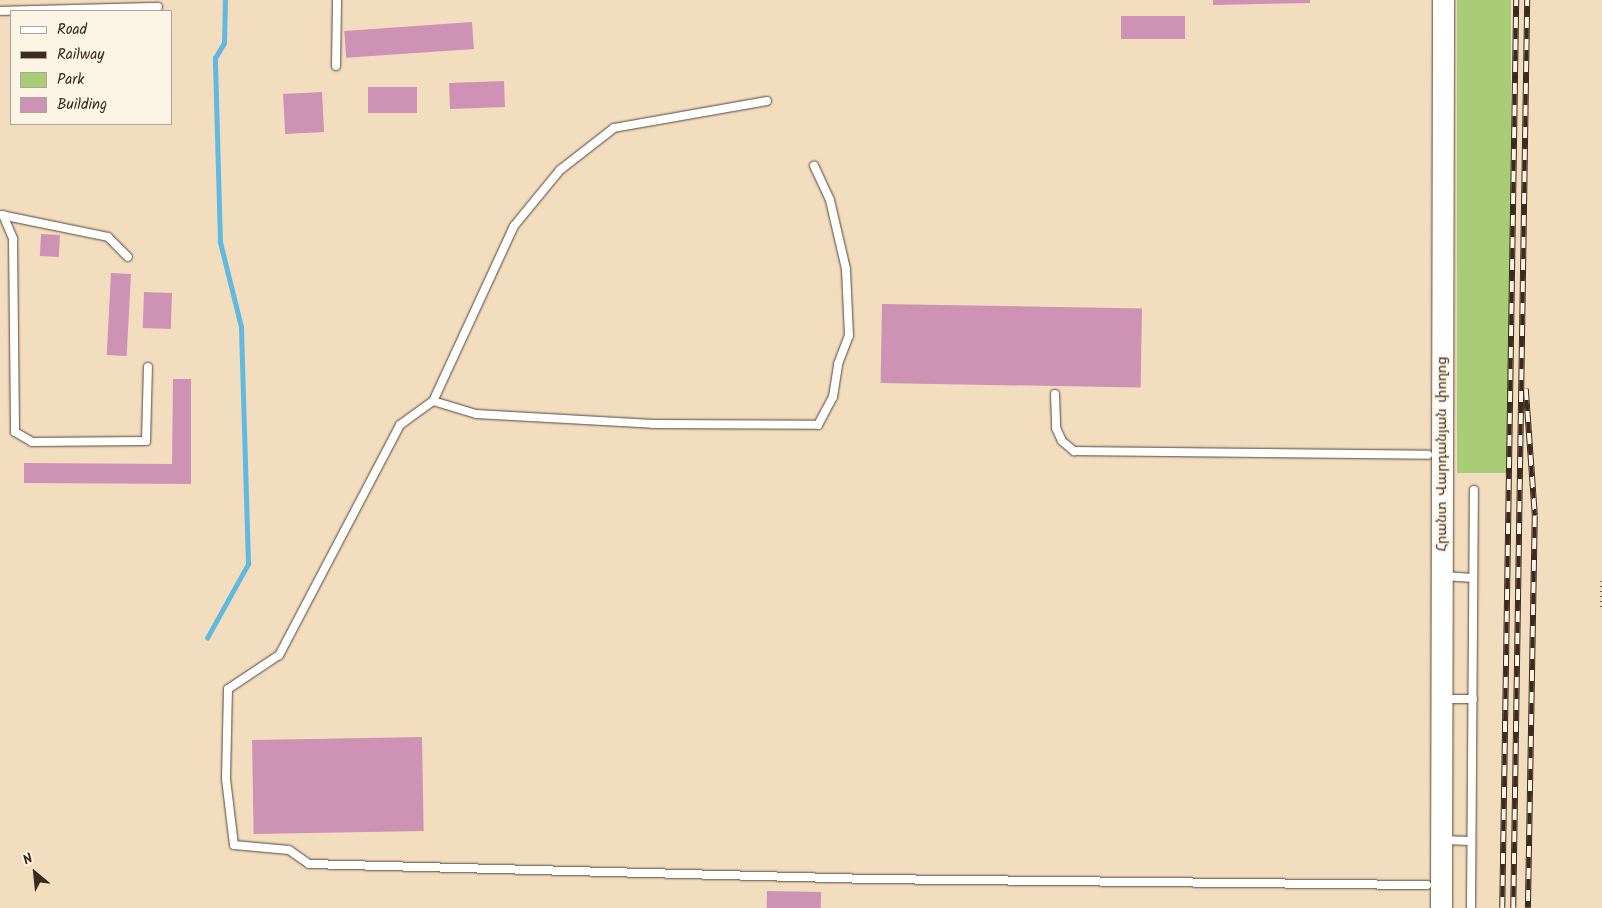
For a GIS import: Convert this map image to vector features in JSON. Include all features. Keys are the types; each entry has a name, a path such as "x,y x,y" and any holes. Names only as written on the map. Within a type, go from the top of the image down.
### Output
{"main road":[{"name":"Հրանտ Վարդանյան փողոց","path":"1427,908 1429,0"},
{"name":"Հրանտ Վարդանյան փողոց","path":"1441,908 1443,0"}],"lane":[{"path":"336,0 336,66"},
{"path":"40,10 158,7"},
{"path":"767,101 614,128 560,170 514,226 433,401 400,425 279,655 228,689 226,779 234,845 289,850 309,864 869,879 1427,885"},
{"path":"433,401 486,414 653,424 818,425 834,397 838,364 849,336 846,268 830,200 814,166"},
{"path":"2,215 108,236 128,257"},
{"path":"2,215 13,239 15,432 32,442 146,441 148,367"},
{"path":"1055,394 1056,428 1074,451 1428,456"},
{"path":"1471,908 1474,490"},
{"path":"1442,576 1473,578"},
{"path":"1442,699 1473,699"},
{"path":"1442,840 1470,841"}],"path":[{"path":"1602,581 1602,609"}],"green space":[{"path":"1457,0 1511,0 1511,473 1457,473"}],"building":[{"path":"1213,0 1310,0 1310,3 1213,5"},
{"path":"1121,16 1185,16 1185,39 1121,39"},
{"path":"472,22 474,49 346,58 344,31"},
{"path":"504,81 505,107 450,109 449,83"},
{"path":"368,87 417,87 417,113 368,113"},
{"path":"322,92 324,132 285,134 283,94"},
{"path":"41,234 60,235 59,257 40,256"},
{"path":"111,273 131,274 127,356 107,355"},
{"path":"144,292 172,293 171,329 143,328"},
{"path":"882,304 1142,309 1141,388 881,383"},
{"path":"173,379 191,379 191,484 24,483 24,463 172,464"},
{"path":"422,737 424,831 254,834 252,740"},
{"path":"767,891 821,892 821,908 767,908"}],"waterway":[{"path":"207,638 248,564 241,327 220,242 215,58 224,43 225,0"}],"railway":[{"path":"1502,908 1516,0"},
{"path":"1513,908 1527,0"},
{"path":"1526,389 1535,516 1528,908"}]}
